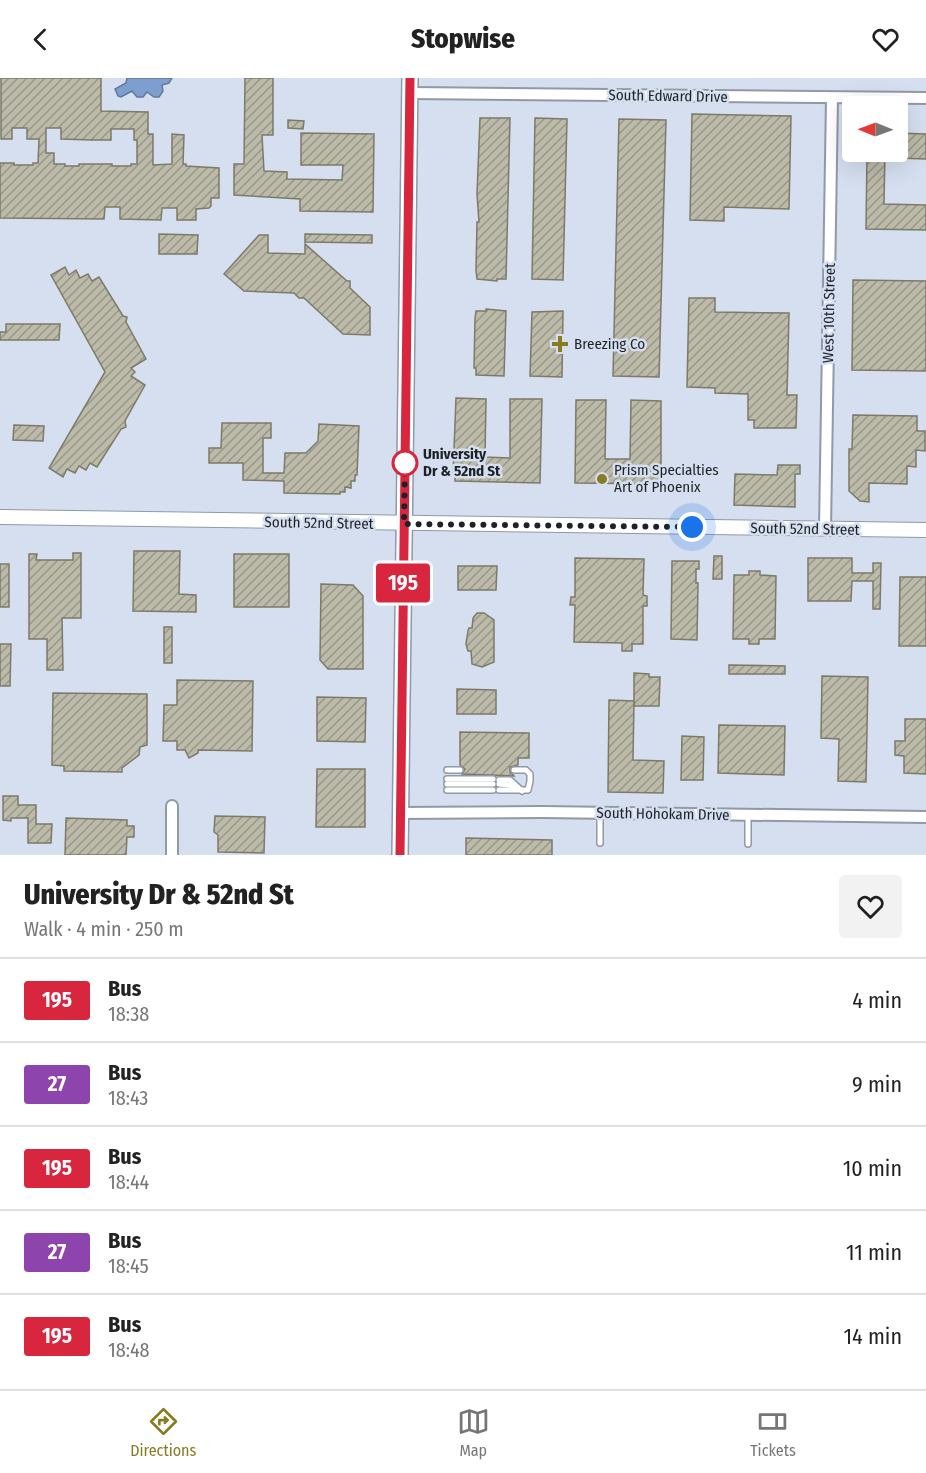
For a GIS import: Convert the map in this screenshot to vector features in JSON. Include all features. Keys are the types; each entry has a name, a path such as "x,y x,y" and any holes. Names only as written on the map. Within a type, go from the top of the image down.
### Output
{"main road":[{"path":"400,855 410,85"},
{"name":"South 52nd Street","path":"0,518 926,530"}],"street":[{"name":"South Edward Drive","path":"410,85 832,98 926,98"},
{"name":"West 10th Street","path":"825,529 832,98"},
{"path":"172,806 172,855"},
{"name":"South Hohokam Drive","path":"400,813 926,817"}],"lane":[{"path":"447,770 460,770"},
{"path":"447,784 496,785 522,791 529,788 530,774 526,770 514,770"},
{"path":"496,785 510,780 522,791"},
{"path":"600,813 600,843"},
{"path":"748,815 748,844"}],"water":[{"path":"127,78 172,78 169,83 162,85 163,91 159,97 154,97 147,92 143,97 137,97 132,91 121,97 118,96 115,89 126,83"}],"building":[{"path":"1,78 101,78 101,111 148,112 148,134 153,134 153,165 172,164 172,134 184,135 183,164 219,168 219,198 211,198 209,208 196,209 196,220 177,220 177,208 162,208 161,220 120,219 120,207 105,207 104,219 0,218 0,163 33,165 33,163 38,163 39,139 27,139 27,128 12,128 12,139 1,139","holes":["46,128 61,128 61,139 92,140 111,140 111,129 134,129 134,140 137,140 137,164 131,164 131,166 54,164 54,153 46,153"]},
{"path":"245,78 273,78 273,135 262,135 264,171 287,172 287,179 342,180 343,165 301,165 301,133 374,134 373,212 300,211 300,199 234,195 234,164 244,164"},
{"path":"692,114 791,116 789,209 724,207 724,221 690,220"},
{"path":"480,118 510,118 506,279 497,279 497,281 477,279 476,270"},
{"path":"535,118 567,119 563,280 532,279"},
{"path":"619,119 666,120 659,377 613,376"},
{"path":"288,120 304,121 303,129 288,128"},
{"path":"908,133 926,134 926,159 908,158"},
{"path":"867,162 885,162 884,204 926,205 926,230 866,229"},
{"path":"159,234 198,235 197,254 159,254"},
{"path":"305,234 372,235 372,243 305,242"},
{"path":"259,235 268,235 268,253 305,254 305,244 347,281 350,281 350,288 370,307 370,335 343,334 304,298 299,298 294,293 244,291 224,274"},
{"path":"65,267 69,275 76,270 80,278 88,274 92,281 99,277 123,316 127,317 126,322 146,359 131,368 135,372 131,376 145,385 125,421 126,427 121,429 97,467 90,463 86,470 79,466 75,473 67,469 63,477 49,468 105,372 51,275"},
{"path":"853,280 926,281 926,371 852,370"},
{"path":"689,298 715,298 715,312 789,313 787,395 797,395 796,428 754,428 754,420 748,420 748,394 715,393 715,388 687,387"},
{"path":"486,309 506,311 504,376 476,375 476,368 474,368 476,311 486,311"},
{"path":"563,311 562,377 530,376 532,312"},
{"path":"6,324 60,324 59,340 0,340 0,332 6,332"},
{"path":"456,398 486,399 485,457 510,458 510,399 542,399 540,483 455,481 455,474 453,474"},
{"path":"576,400 606,400 605,459 630,459 631,400 661,401 661,484 575,483"},
{"path":"853,415 917,416 917,431 925,431 925,451 916,450 916,467 907,466 907,484 869,483 869,502 860,501 849,491 849,449 852,449"},
{"path":"222,423 271,423 271,438 263,438 263,473 284,473 285,453 306,453 318,441 319,424 359,426 355,481 351,481 351,488 345,487 345,492 340,492 340,494 284,493 284,481 243,480 243,463 209,463 209,448 221,448"},
{"path":"14,425 44,426 43,441 13,440"},
{"path":"778,465 800,465 800,474 795,474 795,507 734,505 735,474 777,475"},
{"path":"134,551 180,551 179,594 196,595 196,612 133,611"},
{"path":"73,553 81,553 81,618 62,618 63,670 47,670 47,639 29,639 29,554 37,554 36,560 73,560"},
{"path":"234,554 289,554 289,607 234,607"},
{"path":"714,556 722,556 722,579 713,579"},
{"path":"575,558 644,559 643,595 647,596 647,606 643,606 643,644 632,644 632,651 622,651 622,643 574,642 575,605 570,605 571,597 575,597"},
{"path":"808,558 852,558 852,573 873,573 873,563 881,563 880,609 873,609 873,581 852,581 851,601 808,601"},
{"path":"672,561 699,561 699,569 696,569 696,583 698,583 697,640 671,639"},
{"path":"0,564 9,564 9,607 0,607"},
{"path":"458,566 497,566 496,590 458,590"},
{"path":"749,571 760,571 760,575 776,576 775,639 759,639 759,644 749,644 749,639 733,639 734,575 749,575"},
{"path":"900,577 926,577 926,646 899,646"},
{"path":"321,584 353,585 363,596 363,669 328,669 320,660"},
{"path":"477,613 484,613 494,620 494,662 482,667 472,664 471,651 468,651 466,644 469,628 472,628 473,618"},
{"path":"164,627 172,627 172,663 164,663"},
{"path":"0,644 11,644 10,686 0,686"},
{"path":"729,665 785,666 785,674 729,674"},
{"path":"634,673 660,677 659,706 634,706"},
{"path":"822,676 868,677 866,782 838,781 839,739 821,738"},
{"path":"177,680 253,681 252,751 198,750 198,753 189,758 185,750 177,750 177,741 163,741 164,705 177,705"},
{"path":"457,689 496,690 496,714 457,714"},
{"path":"53,693 147,694 147,745 140,747 139,755 122,768 122,772 64,771 64,766 52,765"},
{"path":"317,697 366,698 365,742 317,741"},
{"path":"609,700 634,701 633,760 664,761 663,793 608,792"},
{"path":"905,719 926,719 926,774 904,773 904,756 895,755 895,741 905,741"},
{"path":"719,725 785,726 784,775 718,773"},
{"path":"460,732 529,733 529,758 518,758 518,765 510,767 510,772 514,776 462,774 465,769 460,765"},
{"path":"682,736 704,737 703,780 681,780"},
{"path":"317,769 365,769 365,827 316,827"},
{"path":"3,796 18,796 18,805 36,805 36,824 52,824 51,843 28,843 28,818 3,820"},
{"path":"215,816 265,817 264,853 218,852 218,835 214,832"},
{"path":"66,818 127,820 127,826 134,826 134,837 127,837 126,855 65,855"},
{"path":"466,838 552,840 552,855 466,855"}],"bus line":[{"name":"195","path":"400,855 410,78"}],"place":[{"name":"Breezing Co","path":"560,344"},
{"name":"University Dr & 52nd St","path":"405,463"},
{"name":"Prism Specialties Art of Phoenix","path":"602,479"}],"route":[{"path":"405,463 404,524 692,527"}]}
